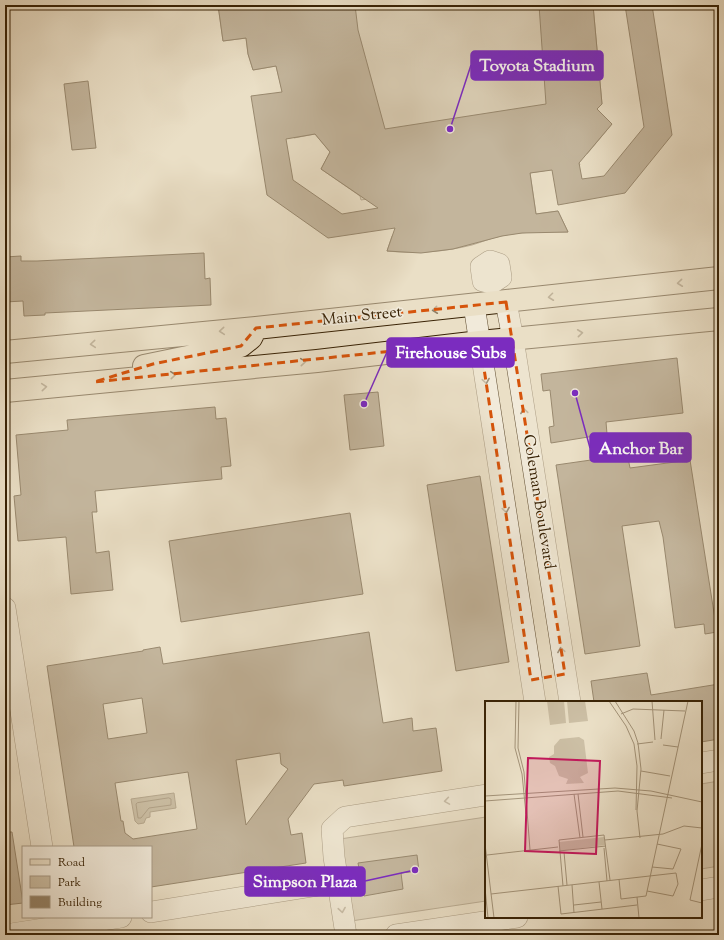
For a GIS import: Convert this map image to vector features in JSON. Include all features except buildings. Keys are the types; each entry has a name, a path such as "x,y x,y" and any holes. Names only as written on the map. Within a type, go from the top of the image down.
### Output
{"main road":[{"name":"Main Street","path":"5,352 256,328 492,298 719,278"},
{"path":"5,391 317,361 480,342 719,319"},
{"path":"94,382 119,372 241,346 251,338 256,328"}],"street":[{"path":"490,259 499,264 501,277 492,298"},
{"name":"Coleman Boulevard","path":"492,298 513,339 570,701"},
{"name":"Coleman Boulevard","path":"492,298 480,342 531,680 536,701"},
{"path":"5,608 42,846"},
{"path":"531,680 565,674"},
{"path":"702,762 719,760"},
{"path":"349,933 334,858 332,829 345,817 485,795"},
{"path":"152,912 338,882"},
{"path":"702,890 719,887"},
{"path":"5,935 54,922 108,918"},
{"path":"396,935 510,918"}],"highlighted area":[{"path":"506,302 565,674 531,680 480,342 94,382 153,364 241,346 256,328"}],"green space":[{"path":"218,5 593,5 602,104 597,109 612,124 587,154 569,142 580,165 530,173 536,214 558,211 568,232 509,234 472,245 440,251 387,251 392,236 418,231 410,192 361,200 360,196 321,169 330,152 315,134 294,138 276,66 253,70 248,54 246,38 223,41"},
{"path":"719,781 719,866 702,869 702,784"},
{"path":"485,817 485,901 351,921 340,839"}],"water":[{"path":"174,793 176,808 150,812 150,817 146,818 144,823 138,824 135,821 131,799"}],"place":[{"name":"Toyota Stadium","path":"450,129"},
{"name":"Anchor Bar","path":"575,393"},
{"name":"Firehouse Subs","path":"364,404"},
{"name":"Simpson Plaza","path":"415,870"}]}
